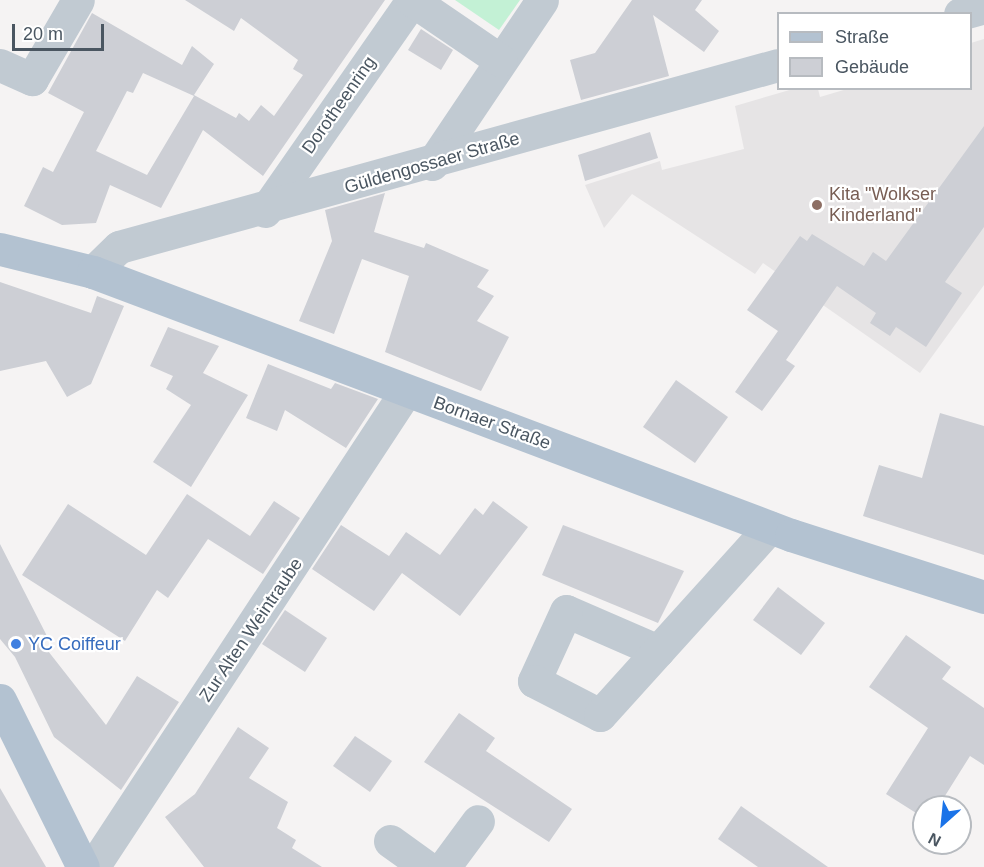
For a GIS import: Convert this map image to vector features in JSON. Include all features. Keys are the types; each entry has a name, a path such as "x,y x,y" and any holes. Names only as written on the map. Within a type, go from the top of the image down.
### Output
{"main road":[{"name":"Bornaer Straße","path":"0,249 93,272 770,527 984,597"},
{"path":"0,700 83,867"}],"street":[{"path":"0,65 32,79 78,0"},
{"path":"412,0 500,60"},
{"name":"Dorotheenring","path":"266,210 412,0"},
{"path":"432,164 542,0"},
{"path":"967,12 984,7"},
{"name":"Güldengossaer Straße","path":"93,272 119,247 266,210 777,65"},
{"name":"Zur Alten Weintraube","path":"93,867 406,391"},
{"path":"658,651 770,527"},
{"path":"444,867 478,821"},
{"path":"390,842 426,867"}],"shaded area":[{"name":"Kita \"Wolkser Kinderland\"","path":"984,39 984,285 920,373 763,263 755,274 632,194 604,228 585,185 660,161 662,170 744,149 735,106 790,90 818,90 820,97 844,90 972,90 972,43"}],"green space":[{"path":"455,0 520,0 499,30"}],"building":[{"path":"185,0 385,0 263,176 203,130 161,208 110,185 96,223 62,225 24,206 43,167 53,172 84,112 48,93 92,13 182,65 192,46 214,64 194,95 236,118 239,113 249,121 261,105 274,116 303,75 293,69 298,60 241,18 234,31","holes":["143,73 194,96 147,175 96,151 127,91 133,93"]},
{"path":"632,0 702,0 695,10 719,31 704,52 653,15 669,76 581,100 570,60 595,53"},
{"path":"421,29 453,50 441,70 408,50"},
{"path":"984,126 984,227 945,282 962,293 926,347 896,327 890,336 870,323 876,313 837,286 786,360 795,366 762,411 735,392 778,331 747,310 800,236 807,241 812,234 864,266 873,252 886,261"},
{"path":"650,132 658,158 585,181 578,155"},
{"path":"385,193 374,232 424,248 426,243 489,270 477,287 494,296 477,321 509,337 481,391 385,352 409,276 362,259 334,334 299,321 332,241 325,210"},
{"path":"0,282 91,313 97,296 124,306 91,384 67,397 46,361 0,371"},
{"path":"168,327 219,346 203,373 248,395 191,487 153,462 191,405 166,389 173,376 150,366"},
{"path":"268,364 331,389 335,383 378,399 346,448 285,410 277,431 246,418"},
{"path":"676,380 728,417 695,463 643,427"},
{"path":"940,413 984,426 984,555 863,516 879,465 922,478"},
{"path":"187,494 250,536 274,501 300,518 263,574 208,539 168,598 157,590 125,641 22,575 68,504 146,555"},
{"path":"493,501 528,527 460,616 402,573 374,611 312,569 341,525 389,556 406,532 440,555 475,508 483,515"},
{"path":"563,525 684,571 658,623 542,575"},
{"path":"0,544 48,638 41,642 106,725 137,676 179,702 121,790 54,737 15,657 0,639"},
{"path":"778,587 825,623 801,655 753,620"},
{"path":"285,610 327,638 305,672 262,644"},
{"path":"906,635 951,667 942,679 984,708 984,765 970,756 946,795 912,795 912,810 886,794 928,728 869,687"},
{"path":"459,713 495,738 486,751 572,809 549,842 424,762"},
{"path":"238,727 269,748 249,778 288,802 277,828 296,840 292,848 322,867 204,867 165,817 195,794"},
{"path":"355,736 392,761 370,792 333,766"},
{"path":"0,788 46,867 0,867"},
{"path":"741,806 828,867 758,867 718,839"}],"place":[{"name":"Kita \"Wolkser Kinderland\"","path":"817,205"},
{"name":"YC Coiffeur","path":"16,644"}]}
